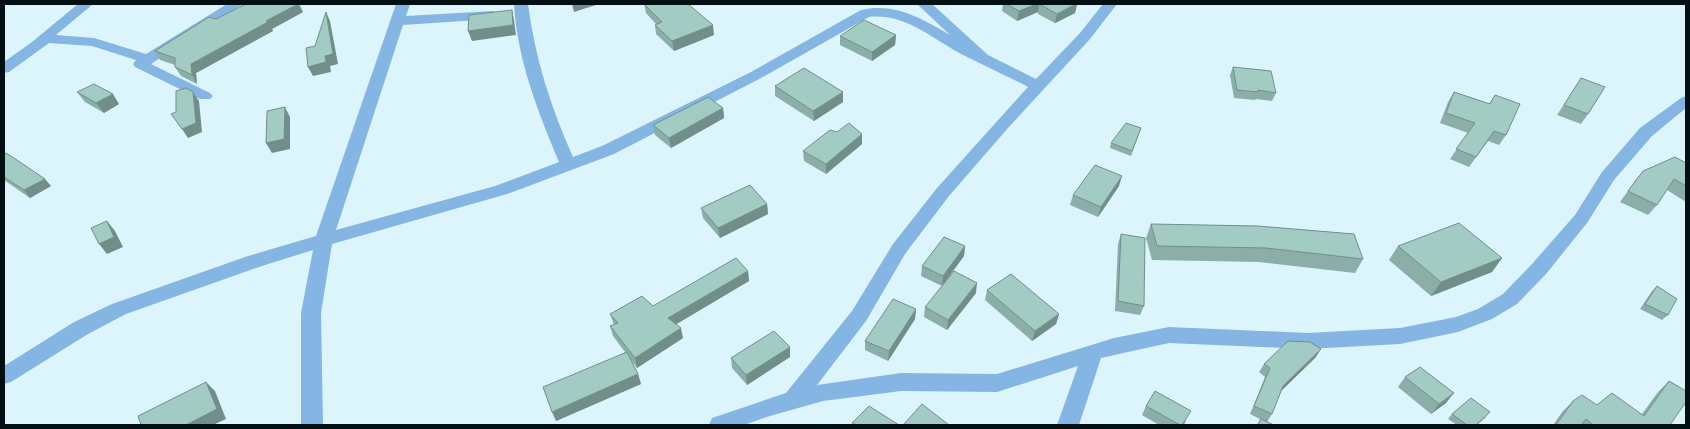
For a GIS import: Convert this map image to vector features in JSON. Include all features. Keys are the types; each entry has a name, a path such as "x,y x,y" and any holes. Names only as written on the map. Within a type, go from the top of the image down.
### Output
{"street":[{"path":"4,69 86,4"},
{"path":"205,96 140,64 236,4"},
{"path":"312,425 310,313 324,240 403,4"},
{"path":"924,4 983,58"},
{"path":"793,400 858,316 899,249 943,192 1085,36 1110,4"},
{"path":"4,376 81,328 119,309 255,261 501,190 608,150 756,75 866,13 882,10 906,16 965,51 1038,86"},
{"path":"396,21 515,11 525,38 544,111 568,165"},
{"path":"39,42 46,38 94,42 146,59"},
{"path":"720,425 768,407 823,392 901,382 997,383 1140,339 1169,335 1308,341 1400,336 1458,324 1485,314 1510,299 1539,269 1581,219 1608,176 1646,132 1686,101"},
{"path":"1068,425 1093,353"}],"building":[{"path":"246,4 298,4 191,64 192,75 175,67 175,58 155,51 209,17 216,19"},
{"path":"644,4 688,4 713,25 672,41 655,25 662,22"},
{"path":"1007,4 1037,4 1019,11"},
{"path":"1039,4 1076,4 1057,14"},
{"path":"512,10 513,25 468,31 469,15"},
{"path":"326,12 333,54 325,56 326,62 308,67 306,48 315,46"},
{"path":"864,20 896,35 872,52 840,36"},
{"path":"1233,67 1271,71 1276,93 1258,90 1258,92 1237,90"},
{"path":"804,68 843,92 813,111 775,86"},
{"path":"1581,78 1605,87 1588,114 1564,105"},
{"path":"94,84 113,94 96,103 77,92"},
{"path":"186,88 193,92 196,123 182,129 171,114 176,112 176,91"},
{"path":"1454,92 1490,104 1495,95 1520,104 1506,135 1494,131 1476,157 1456,149 1475,123 1446,113"},
{"path":"708,97 723,108 669,138 653,125"},
{"path":"285,107 284,139 266,143 267,111"},
{"path":"849,123 862,134 826,164 803,151 830,130 837,132"},
{"path":"1126,123 1141,128 1132,151 1111,143"},
{"path":"6,153 45,179 24,190 4,177 4,154"},
{"path":"1675,157 1686,163 1686,186 1674,179 1657,205 1628,191 1643,171"},
{"path":"1095,165 1122,176 1101,207 1073,195"},
{"path":"750,185 767,204 718,228 701,208"},
{"path":"107,221 114,237 99,244 91,228"},
{"path":"1459,223 1502,258 1441,282 1398,246"},
{"path":"1151,224 1258,226 1354,234 1363,259 1266,248 1157,246"},
{"path":"1121,234 1145,238 1144,306 1118,301"},
{"path":"944,237 965,246 943,276 922,266"},
{"path":"736,258 748,271 668,318 681,328 635,358 610,326 618,323 610,314 642,296 653,306"},
{"path":"954,271 977,283 948,320 925,307"},
{"path":"1011,274 1059,314 1035,331 987,290"},
{"path":"1657,286 1677,299 1668,315 1645,304"},
{"path":"893,299 916,309 889,351 865,341"},
{"path":"774,331 790,347 746,375 731,358"},
{"path":"1288,341 1310,342 1321,349 1283,386 1272,414 1254,406 1270,368 1264,364"},
{"path":"627,352 638,374 552,412 543,387"},
{"path":"1420,367 1454,393 1439,404 1405,377"},
{"path":"1669,381 1686,391 1686,402 1670,425 1593,425 1586,419 1581,425 1556,425 1573,401 1582,395 1597,405 1612,393 1644,416"},
{"path":"206,382 217,409 186,425 141,425 138,416"},
{"path":"1155,391 1191,411 1182,425 1146,406"},
{"path":"1471,398 1490,412 1476,425 1467,425 1452,414"},
{"path":"922,404 949,425 903,425"},
{"path":"869,406 899,425 856,425 852,423"},
{"path":"1261,419 1274,425 1258,425"}]}
